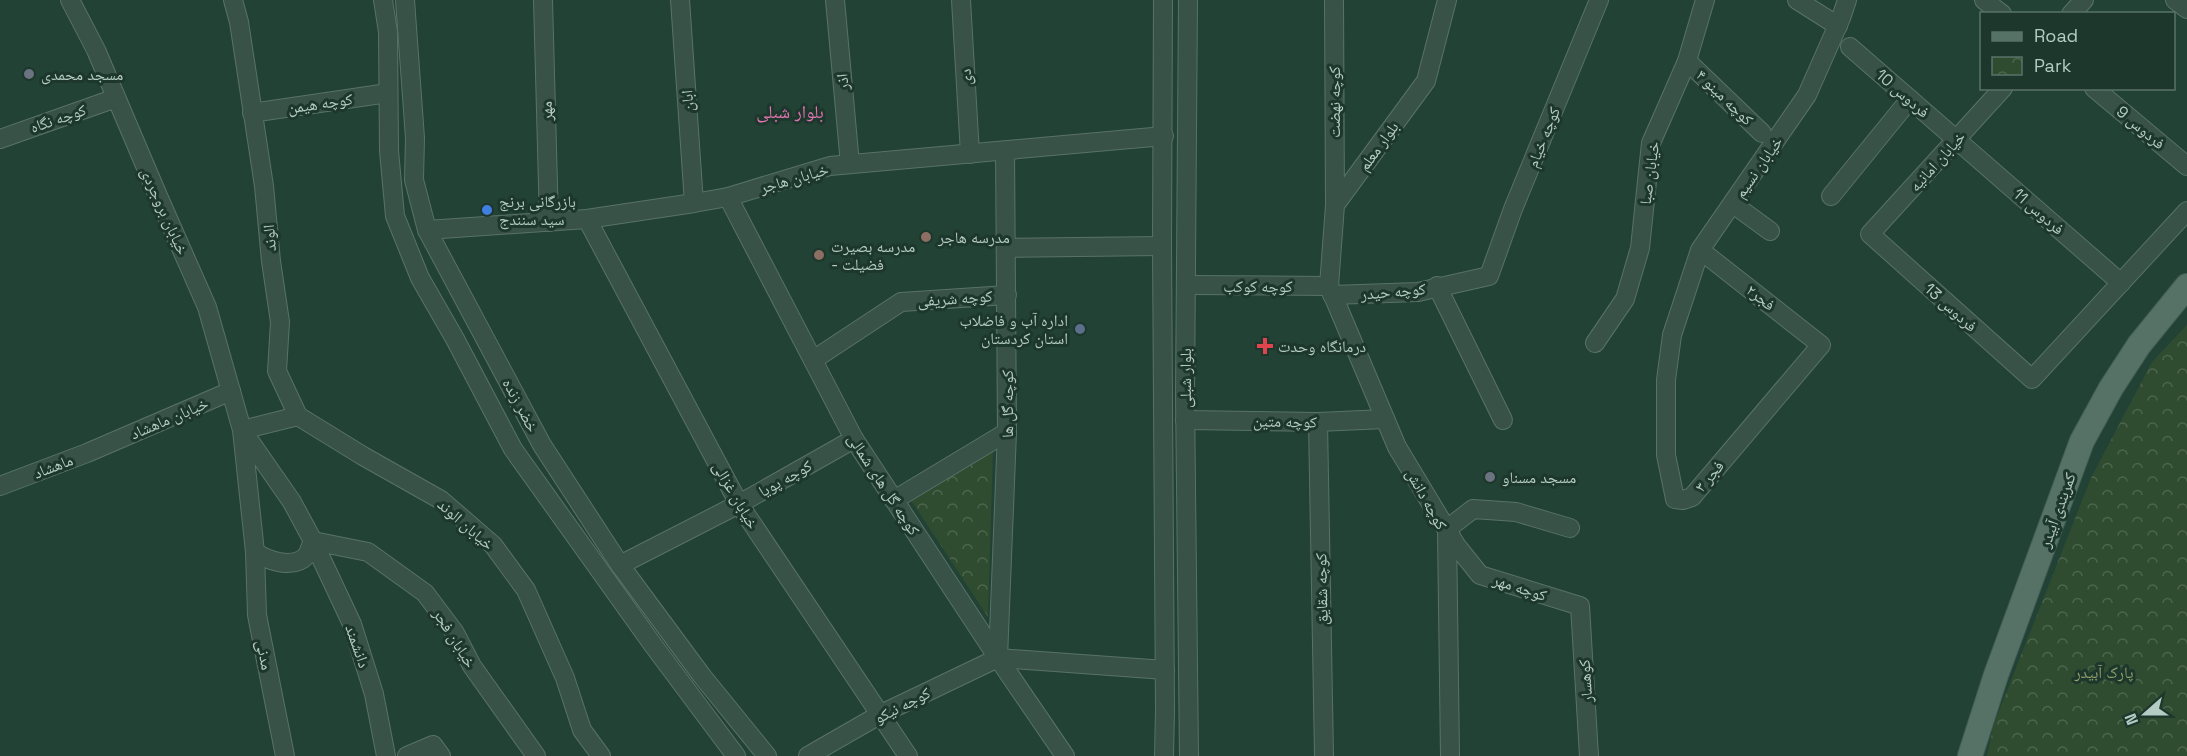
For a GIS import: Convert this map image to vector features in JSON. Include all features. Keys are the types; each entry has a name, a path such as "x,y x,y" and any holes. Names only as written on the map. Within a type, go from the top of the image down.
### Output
{"main road":[{"name":"کمربندی آبیدر","path":"1970,756 1996,675 2082,441 2111,388 2139,345 2187,286"}],"street":[{"name":"خیابان بروجردی","path":"70,0 96,50 207,307 242,430 255,552"},
{"name":"الوند","path":"233,0 239,22 266,196 271,261 280,322 277,372 298,416"},
{"name":"خضر زنده","path":"383,0 388,32 389,151 395,216 420,278 513,449 653,645 736,756"},
{"name":"خضر زنده","path":"405,0 415,138 414,180 427,230 542,445 620,565 702,676 768,756"},
{"name":"مهر","path":"543,0 549,222"},
{"name":"ابان","path":"680,0 694,203"},
{"name":"اذر","path":"835,0 850,164"},
{"name":"دی","path":"961,0 970,154"},
{"name":"بلوار شبلی","path":"1163,0 1164,756"},
{"name":"بلوار شبلی","path":"1188,0 1185,420 1189,756"},
{"name":"کوچه نهضت","path":"1334,0 1335,205"},
{"name":"بلوار معلم","path":"1335,205 1426,81 1447,0"},
{"name":"کوچه خیام","path":"1489,276 1513,209 1599,0"},
{"name":"خیابان صبا","path":"1595,343 1625,299 1640,248 1651,143 1687,61 1705,0"},
{"path":"1797,0 1838,26"},
{"name":"خیابان نسیم","path":"1671,335 1700,250 1807,96 1847,0"},
{"path":"1984,0 1999,12"},
{"path":"2074,12 2084,0"},
{"path":"2175,0 2187,9"},
{"name":"فردوس 10","path":"1850,46 1957,139"},
{"name":"کوچه مینو ۴","path":"1687,61 1762,133"},
{"name":"خیابان امانیه","path":"1870,234 2001,90"},
{"name":"فردوس 9","path":"2096,90 2187,166"},
{"name":"کوچه هیمن","path":"252,113 388,93"},
{"name":"کوچه نگاه","path":"0,139 117,98"},
{"path":"1831,196 1910,99"},
{"name":"خیابان هاجر","path":"427,230 587,219 694,203 728,197 830,166 1164,136"},
{"name":"فردوس 11","path":"1957,139 2121,283"},
{"name":"کوچه گل ها","path":"998,658 1007,432 1005,151"},
{"name":"کوچه گل های شمالی","path":"728,197 854,439 1065,756"},
{"path":"1733,204 1770,231"},
{"path":"1331,291 1335,205"},
{"path":"2121,283 2187,211"},
{"name":"خیابان غزالی","path":"587,219 739,504 908,756"},
{"name":"فردوس 13","path":"1870,234 2032,379 2121,283"},
{"path":"1006,248 1162,246"},
{"name":"فجر۲","path":"1700,250 1821,345"},
{"name":"کوچه حیدر","path":"1331,291 1418,292 1489,276"},
{"name":"کوچه کوکب","path":"1186,285 1331,291"},
{"path":"1437,286 1503,420"},
{"name":"کوچه دانش","path":"1331,291 1397,447 1447,529 1450,756"},
{"name":"کوچه شریفی","path":"813,360 901,302 1007,295"},
{"name":"فجر ۳","path":"1671,335 1666,380 1666,455 1675,499 1683,500 1692,497 1821,345"},
{"name":"خیابان ماهشاد","path":"106,445 231,392"},
{"path":"242,430 298,416"},
{"name":"خیابان الوند","path":"298,416 441,500 493,545 526,590 565,678 582,730 602,756"},
{"name":"کوچه متین","path":"1185,420 1318,422 1385,419"},
{"name":"کوچه شقایق","path":"1318,422 1324,756"},
{"name":"خیابان بروجردی","path":"242,430 292,502 313,541"},
{"path":"894,500 1007,432"},
{"name":"کوچه پویا","path":"620,565 739,504 854,439"},
{"name":"ماهشاد","path":"0,486 106,445"},
{"path":"1447,529 1473,509 1516,512 1570,528"},
{"name":"کوچه مهر","path":"1447,529 1456,545 1480,575 1580,606"},
{"path":"255,552 265,559 295,562 306,556 313,541"},
{"name":"دانشمند","path":"313,541 352,624 374,693 386,756"},
{"name":"خیابان فجر","path":"313,541 368,552 425,593 455,633 472,666 536,756"},
{"name":"مدنی","path":"255,552 257,615 285,756"},
{"name":"کوهسار","path":"1580,606 1589,756"},
{"path":"998,658 1165,670"},
{"name":"کوچه نیکو","path":"808,756 881,714 998,658"},
{"path":"407,756 432,745 441,756"}],"green space":[{"name":"پارک آبیدر","path":"2187,325 2187,756 1987,756 1994,724 2091,478 2152,362"},
{"path":"993,444 988,617 907,494"}],"place":[{"name":"مسجد محمدی","path":"29,74"},
{"name":"بازرگانی برنج سید سنندج","path":"487,210"},
{"name":"مدرسه هاجر","path":"926,237"},
{"name":"مدرسه بصیرت - فضیلت","path":"819,255"},
{"name":"اداره آب و فاضلاب استان کردستان","path":"1080,329"},
{"name":"درمانگاه وحدت","path":"1265,346"},
{"name":"مسجد مسناو","path":"1490,477"}],"district":[{"name":"بلوار شبلی","path":"790,112"}]}
